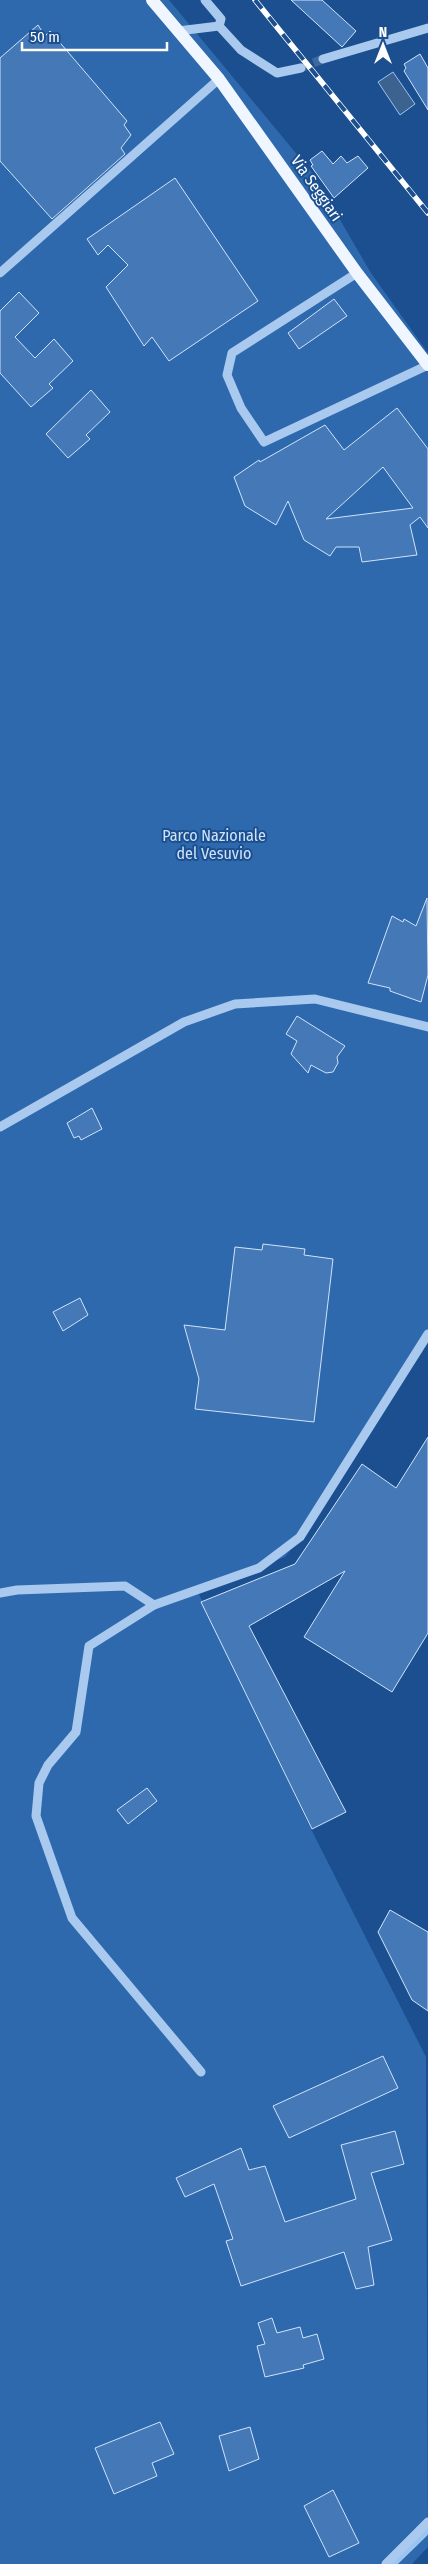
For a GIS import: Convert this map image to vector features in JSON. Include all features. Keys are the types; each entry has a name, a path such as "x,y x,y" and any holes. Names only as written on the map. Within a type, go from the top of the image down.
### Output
{"main road":[{"name":"Via Seggiari","path":"152,0 219,79 357,274 428,365"}],"street":[{"path":"205,0 221,19 219,26"},
{"path":"178,31 219,26"},
{"path":"219,26 240,50 277,73 301,68"},
{"path":"323,59 428,28"},
{"path":"0,272 219,79"},
{"path":"357,274 232,353 227,375 240,408 264,442 428,365"},
{"path":"0,1127 184,1022 235,1004 315,999 428,1027"},
{"path":"201,2072 72,1918 36,1816 39,1783 48,1765 76,1732 89,1646 154,1605 259,1568 300,1537 428,1334"},
{"path":"0,1593 17,1590 125,1586 154,1605"},
{"path":"386,2564 428,2522"}],"green space":[{"name":"Parco Nazionale del Vesuvio","path":"0,0 169,0 314,175 371,273 428,353 428,1336 308,1528 285,1557 197,1590 308,1823 426,2057 428,2547 412,2564 0,2564"}],"shaded area":[{"path":"393,72 415,104 400,115 378,82"}],"building":[{"path":"291,0 322,0 356,31 342,47"},
{"path":"38,25 45,36 50,31 127,121 124,125 131,135 121,148 125,154 52,219 0,161 0,58"},
{"path":"420,54 428,68 428,110 404,71 406,68 404,64"},
{"path":"322,151 333,164 341,156 347,163 358,156 368,168 334,198 311,166 313,165 310,160"},
{"path":"175,178 258,301 169,361 152,337 144,346 106,287 128,265 108,245 98,255 87,239"},
{"path":"19,292 39,313 15,337 35,358 54,339 73,361 49,384 53,388 31,407 0,373 0,311"},
{"path":"334,299 347,316 299,349 288,333"},
{"path":"91,390 110,412 86,435 90,439 68,458 46,434"},
{"path":"397,408 428,449 428,528 420,517 410,525 417,555 362,562 359,547 336,547 330,556 304,540 288,501 276,525 245,506 234,477 259,460 260,462 325,425 344,450","holes":["383,467 413,508 326,519"]},
{"path":"427,898 428,975 421,1002 390,991 390,988 368,983 392,916 403,922 404,919 416,926"},
{"path":"297,1016 345,1046 337,1057 338,1063 333,1072 326,1073 311,1065 308,1073 291,1054 297,1041 286,1034"},
{"path":"92,1108 102,1129 81,1140 79,1136 74,1138 67,1123"},
{"path":"263,1244 305,1249 304,1255 333,1259 314,1422 195,1409 199,1379 184,1325 225,1330 235,1247 262,1250"},
{"path":"80,1298 88,1315 63,1331 53,1312"},
{"path":"428,1437 428,1633 392,1692 304,1637 345,1571 249,1626 346,1812 312,1829 201,1602 295,1564 362,1464 396,1488"},
{"path":"147,1788 157,1801 128,1824 117,1810"},
{"path":"390,1910 428,1932 428,2011 412,2000 378,1932"},
{"path":"383,2056 398,2088 289,2138 273,2106"},
{"path":"395,2131 404,2164 371,2173 392,2240 368,2247 374,2285 356,2289 344,2252 241,2286 226,2241 233,2239 214,2184 185,2197 176,2178 241,2148 249,2170 265,2166 285,2222 356,2199 341,2145"},
{"path":"272,2318 277,2333 300,2327 303,2338 317,2334 324,2359 303,2365 304,2368 265,2377 257,2346 265,2344 258,2323"},
{"path":"160,2422 174,2454 152,2463 157,2476 114,2494 95,2448"},
{"path":"250,2427 259,2459 229,2471 219,2436"},
{"path":"333,2490 359,2543 329,2557 304,2506"}],"waterway":[{"path":"394,2564 428,2531"}],"tunnel":[{"path":"301,68 323,59"}],"railway":[{"path":"255,0 428,213"}]}
